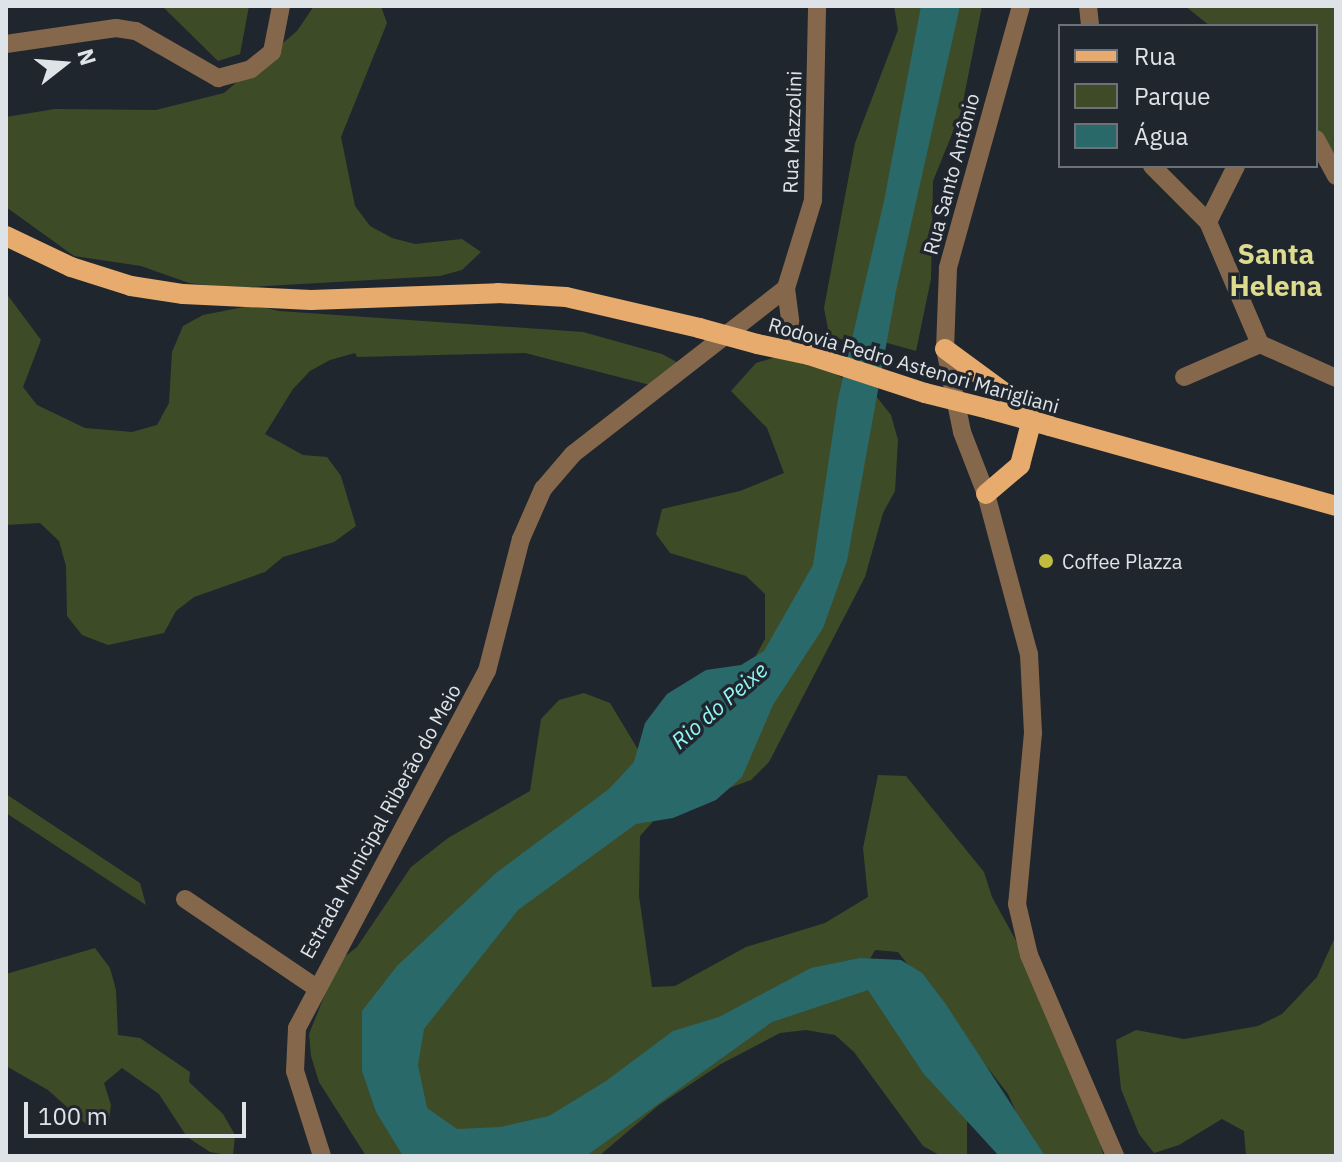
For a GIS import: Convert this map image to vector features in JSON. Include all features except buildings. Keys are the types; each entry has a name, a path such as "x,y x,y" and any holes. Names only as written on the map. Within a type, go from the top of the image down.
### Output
{"main road":[{"name":"Rodovia Pedro Astenori Marigliani","path":"6,236 71,267 131,286 183,294 311,300 498,293 566,297 802,353 892,384 1336,506"},
{"path":"945,349 1036,411 1040,426 1027,453 1013,474 986,494"}],"street":[{"path":"6,44 116,28 136,31 218,78 251,69 272,52 281,6"},
{"name":"Rua Mazzolini","path":"802,353 786,288 813,200 817,6"},
{"name":"Rua Santo Antônio","path":"1021,6 948,268 945,349 962,432 986,494 1029,654 1033,733 1017,904 1029,955 1115,1156"},
{"path":"1318,143 1336,176"},
{"path":"1154,168 1208,222 1260,344 1336,378"},
{"path":"1208,222 1235,168"},
{"name":"Estrada Municipal Riberão do Meio","path":"322,1156 295,1071 297,1028 315,987 487,671 521,539 543,489 573,454 786,288"},
{"path":"1184,377 1260,344"},
{"path":"185,899 315,987"}],"green space":[{"path":"162,6 249,6 240,54 218,61"},
{"path":"314,6 381,6 387,23 341,137 355,206 370,226 392,238 415,244 462,239 481,252 462,270 440,276 233,288 189,283 141,266 74,256 6,207 6,117 55,109 156,110 224,93 297,31"},
{"path":"894,6 982,6 961,112 933,181 931,279 916,351 873,339 850,343 829,334 824,308 855,143 898,30"},
{"path":"1185,6 1336,6 1336,170 1318,132 1318,24 1208,24"},
{"path":"6,293 41,340 23,387 37,405 85,428 132,432 157,425 169,403 172,352 183,326 203,315 254,305 279,311 583,332 662,354 684,366 658,387 525,353 357,357 355,353 330,360 310,371 293,389 265,434 303,455 327,457 341,476 356,526 334,542 283,557 265,572 194,597 176,611 164,633 108,645 82,635 67,616 66,566 59,541 40,523 6,525"},
{"path":"786,354 811,361 876,396 891,415 898,440 895,491 883,513 865,577 769,762 751,780 657,817 640,836 639,896 652,987 675,986 746,947 825,923 868,897 863,848 878,775 906,776 984,872 992,897 1070,1039 1104,1156 1036,1156 1008,1094 898,952 875,950 863,972 967,1110 967,1156 941,1156 923,1146 854,1052 835,1035 806,1030 780,1033 721,1064 659,1105 599,1156 366,1156 319,1082 311,1056 309,1034 338,962 357,947 411,867 448,838 530,791 541,719 559,700 584,693 610,703 645,761 753,661 765,639 765,594 746,576 670,553 656,534 662,509 740,491 784,473 767,428 731,391 756,363"},
{"path":"6,794 140,883 146,905 6,813"},
{"path":"1336,935 1336,1156 1246,1156 1244,1131 1222,1119 1179,1145 1154,1153 1139,1134 1121,1089 1116,1040 1136,1030 1184,1039 1258,1026 1282,1014 1317,977"},
{"path":"95,948 110,968 116,990 118,1035 140,1038 190,1072 189,1082 223,1114 235,1135 233,1156 210,1152 187,1137 159,1094 122,1068 104,1083 111,1105 108,1127 86,1124 48,1090 6,1066 6,974"}],"water":[{"name":"Rio do Peixe","path":"921,6 960,6 896,291 847,561 823,628 773,705 742,777 716,800 673,818 636,824 518,910 424,1029 418,1065 427,1108 457,1129 500,1127 549,1116 606,1081 673,1031 719,1017 811,968 860,958 901,960 922,973 945,1003 1045,1156 999,1156 923,1073 868,990 772,1022 586,1156 403,1156 376,1112 362,1071 362,1011 397,966 496,873 609,789 634,762 645,723 667,694 706,670 741,665 764,651 813,565 838,399 884,201"}],"place":[{"name":"Coffee Plazza","path":"1046,561"}],"district":[{"name":"Santa Helena","path":"1276,270"}]}
